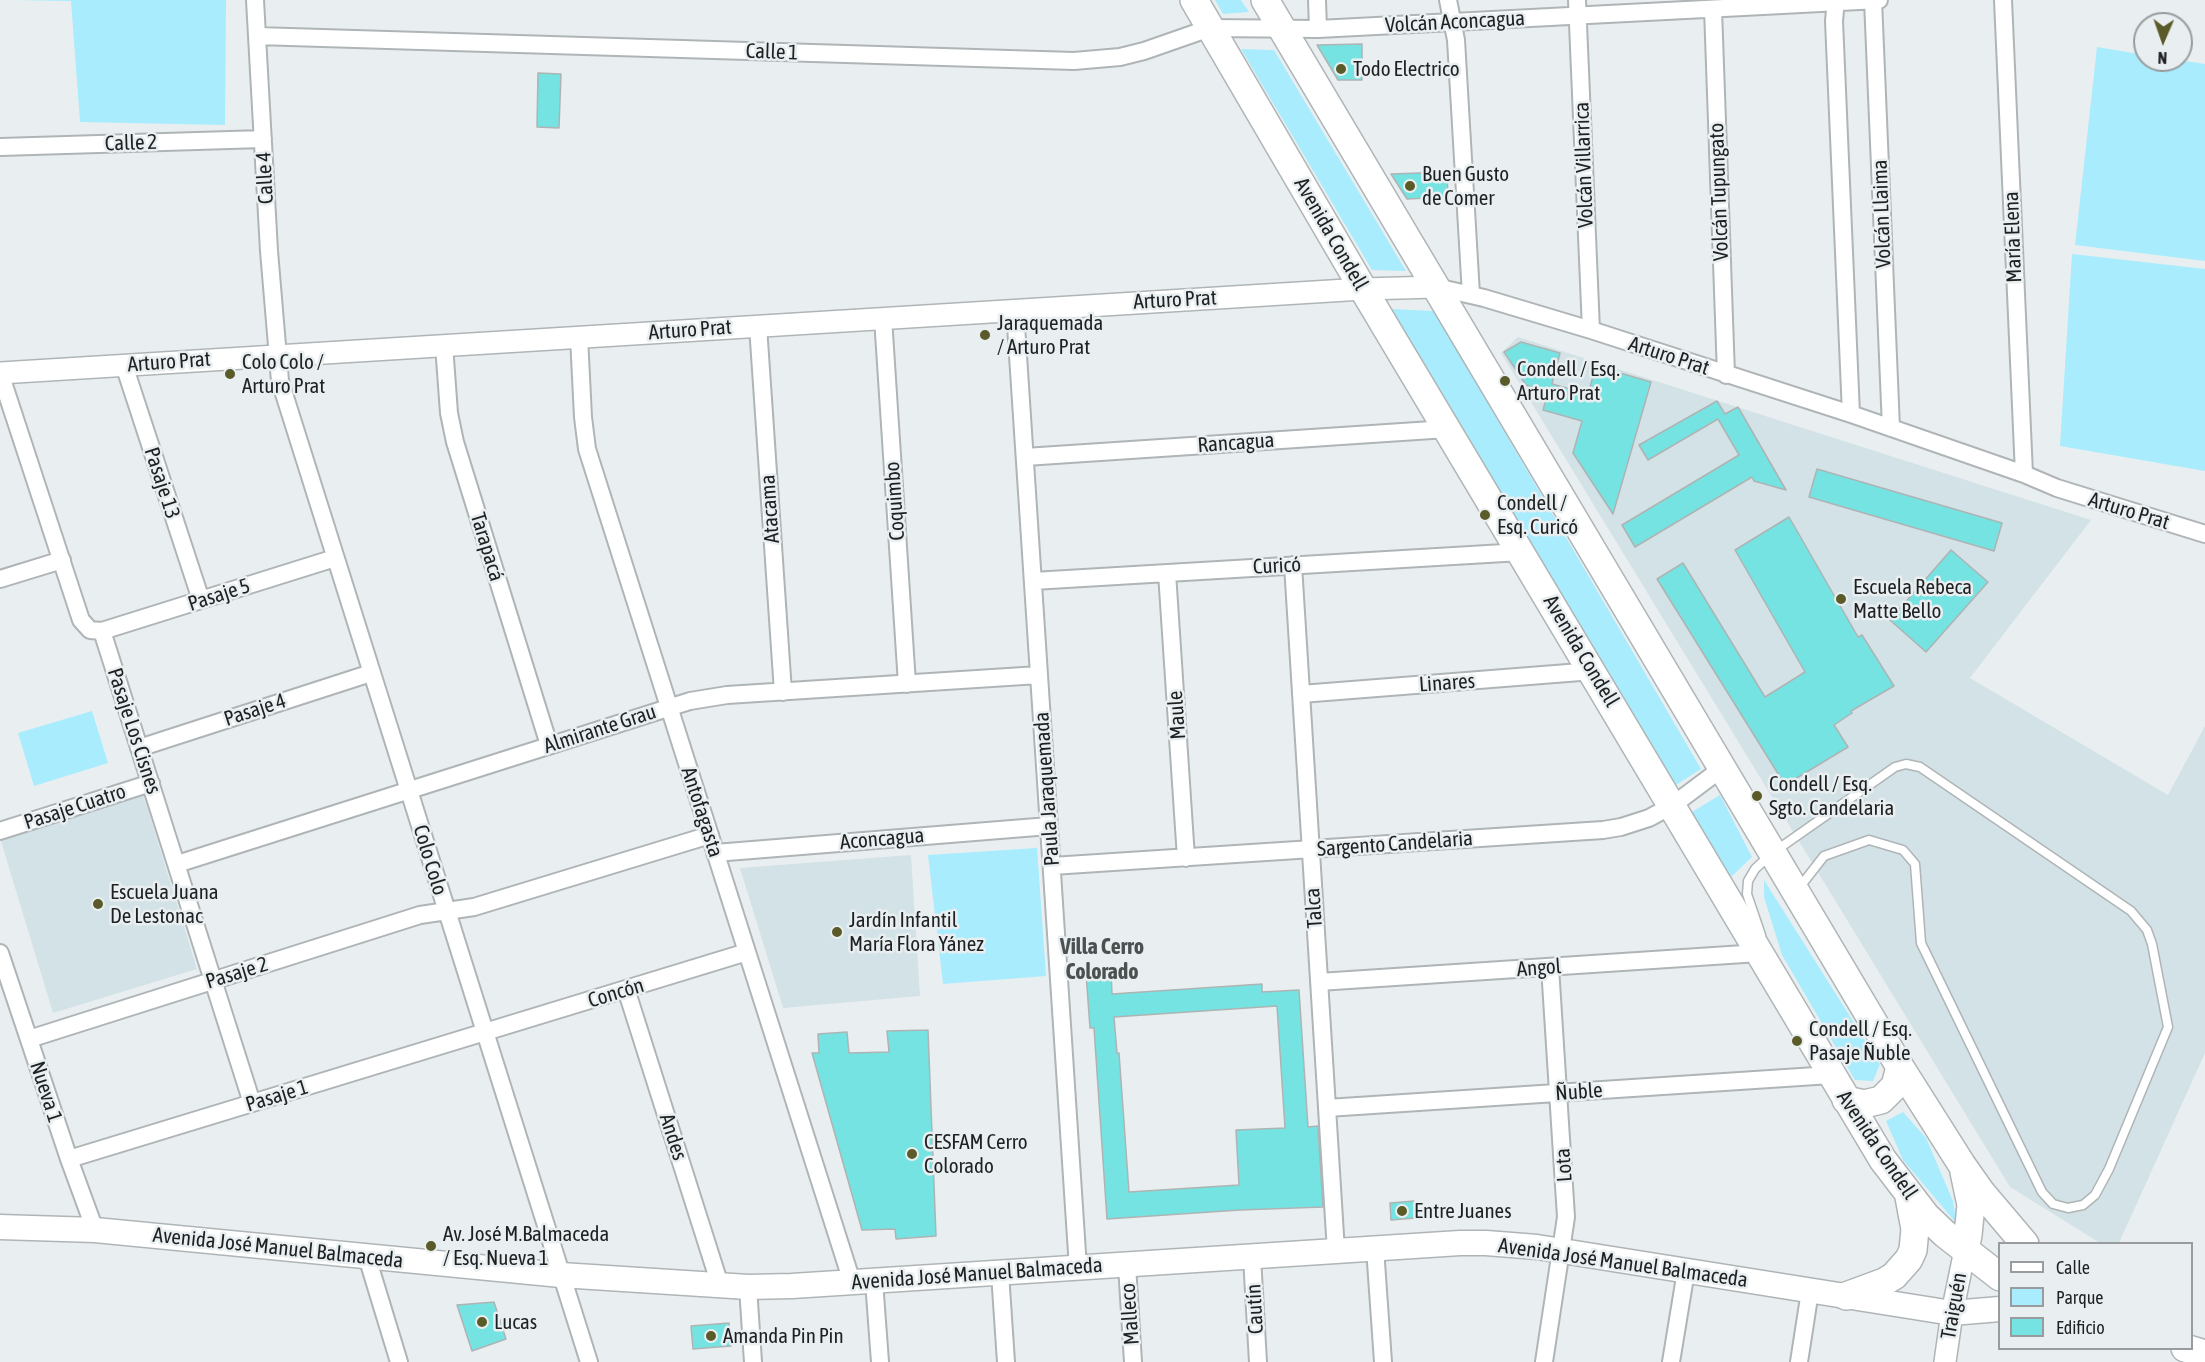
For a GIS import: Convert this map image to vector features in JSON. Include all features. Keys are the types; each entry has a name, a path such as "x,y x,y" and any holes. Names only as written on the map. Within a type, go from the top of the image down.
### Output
{"main road":[{"name":"Avenida Condell","path":"1194,0 1363,289 1883,1160 1926,1216 1998,1275"},
{"path":"1265,0 1771,854 1900,1067 1981,1192 2023,1242"},
{"path":"1846,1100 1864,1104 1881,1100 1895,1086 1900,1067"},
{"path":"1962,1165 1971,1205 1965,1250"},
{"path":"1846,1296 1884,1282 1894,1276 1909,1259 1913,1250 1915,1229 1909,1196"},
{"name":"Avenida José Manuel Balmaceda","path":"0,1227 95,1230 561,1275 748,1287 1486,1243 1562,1251 1952,1313 1998,1309"}],"street":[{"name":"Calle 4","path":"255,0 276,356"},
{"path":"1317,0 1318,29"},
{"path":"1449,0 1456,40 1471,295"},
{"name":"Volcán Llaima","path":"1873,0 1891,428"},
{"name":"Volcán Aconcagua","path":"1282,30 1452,22 1577,8 1713,9 1879,0"},
{"name":"María Elena","path":"2003,0 2024,474"},
{"name":"Volcán Llaima","path":"1836,1 1834,21 1851,414"},
{"name":"Volcán Villarrica","path":"1577,8 1591,330"},
{"name":"Volcán Tupungato","path":"1713,9 1726,375"},
{"name":"Calle 1","path":"257,36 1074,61 1097,60 1136,53 1210,28 1282,30"},
{"name":"Calle 2","path":"0,147 263,139"},
{"name":"Arturo Prat","path":"0,373 1363,289 1436,287 1591,330 1851,414 2024,474 2057,488 2205,534"},
{"name":"Paula Jaraquemada","path":"1016,310 1078,1268"},
{"name":"Coquimbo","path":"883,318 907,684"},
{"name":"Atacama","path":"758,326 783,692"},
{"name":"Antofagasta","path":"579,337 587,449 747,952 863,1281 880,1362"},
{"name":"Tarapacá","path":"444,345 455,442 549,745"},
{"name":"Colo Colo","path":"276,356 280,381 335,558 589,1362"},
{"name":"Pasaje 13","path":"124,365 201,600"},
{"path":"0,373 81,620 90,630 102,631"},
{"name":"Rancagua","path":"1025,457 1447,429"},
{"name":"Curicó","path":"1033,581 1521,552"},
{"name":"Pasaje 5","path":"102,631 335,558"},
{"path":"0,579 62,560"},
{"name":"Talca","path":"1293,565 1336,1251"},
{"name":"Maule","path":"1167,573 1186,858"},
{"name":"Pasaje Los Cisnes","path":"102,631 252,1103"},
{"name":"Linares","path":"1301,694 1593,671"},
{"name":"Pasaje 4","path":"140,748 371,673"},
{"name":"Almirante Grau","path":"177,864 669,706 708,697 1039,675"},
{"name":"Sargento Candelaria","path":"1052,866 1603,830 1649,818 1672,805 1721,769"},
{"name":"Pasaje Cuatro","path":"0,831 151,783"},
{"name":"Aconcagua","path":"715,853 1049,826"},
{"path":"446,911 474,906 710,835"},
{"name":"Pasaje 2","path":"29,1039 420,915 446,911"},
{"name":"Nueva 1","path":"0,952 95,1230"},
{"name":"Concón","path":"484,1033 747,952"},
{"name":"Angol","path":"1319,982 1759,953"},
{"name":"Lota","path":"1544,1362 1566,1228 1550,967"},
{"name":"Andes","path":"626,989 720,1286"},
{"name":"Pasaje 1","path":"69,1159 484,1033"},
{"name":"Ñuble","path":"1327,1108 1831,1075"},
{"path":"1375,1248 1383,1362"},
{"name":"Traiguén","path":"1944,1362 1965,1250"},
{"path":"368,1257 399,1362"},
{"name":"Cautín","path":"1252,1257 1258,1362"},
{"name":"Malleco","path":"1126,1265 1133,1362"},
{"path":"1671,1362 1686,1271"},
{"path":"1000,1273 1006,1362"},
{"path":"748,1287 753,1362"},
{"path":"1799,1362 1810,1291"}],"lane":[{"path":"1759,953 1760,928 1748,901 1746,888 1751,874 1771,854 1894,767 1906,764 1920,767 2131,911 2147,930 2152,944 2168,1027 2109,1169 2090,1201 2076,1207 2060,1207 2053,1204 2042,1192 1921,943 1916,864 1903,849 1869,840 1824,856 1795,893"}],"shaded area":[{"path":"1518,337 2091,520 1970,678 2168,795 2205,726 2205,1053 2119,1242 2098,1242 2010,1187 1501,353"},
{"name":"Escuela Juana De Lestonac","path":"143,794 197,969 53,1013 0,838"},
{"name":"Jardín Infantil María Flora Yánez","path":"911,855 920,996 783,1008 740,868"}],"green space":[{"path":"13,0 226,0 225,125 80,122 71,1"},
{"path":"1215,0 1241,0 1249,12 1223,14"},
{"path":"2097,47 2133,53 2133,72 2193,72 2193,62 2205,64 2205,261 2075,245"},
{"path":"1241,49 1274,50 1406,271 1372,270"},
{"path":"2072,254 2205,269 2205,471 2060,446"},
{"path":"1391,309 1434,311 1701,769 1676,785"},
{"path":"92,711 108,763 34,786 18,733"},
{"path":"1720,795 1752,857 1731,877 1692,812"},
{"path":"1037,848 1046,976 943,984 928,855"},
{"path":"1764,880 1880,1064 1873,1081 1855,1080 1782,955 1764,897"},
{"path":"1903,1112 1926,1138 1953,1201 1957,1224 1903,1160 1886,1121"}],"building":[{"path":"1362,44 1362,80 1338,80 1317,45"},
{"path":"538,73 561,74 559,128 537,127"},
{"path":"1447,172 1448,197 1407,199 1391,174"},
{"path":"1521,342 1560,353 1552,384 1588,394 1596,366 1651,382 1613,514 1573,453 1582,421 1543,410 1548,392 1526,385 1504,352"},
{"path":"1717,401 1725,414 1738,407 1786,490 1754,481 1752,477 1635,547 1622,525 1739,455 1718,419 1648,460 1639,445"},
{"path":"1817,469 2002,523 1994,551 1809,497"},
{"path":"1789,517 1858,637 1862,635 1894,686 1851,711 1852,713 1834,725 1848,747 1785,785 1657,579 1683,563 1765,697 1805,672 1735,550"},
{"path":"1951,550 1988,582 1926,652 1890,620"},
{"path":"1111,971 1112,994 1262,984 1262,992 1299,990 1308,1127 1318,1126 1323,1207 1107,1219 1094,1028 1090,1028 1086,973","holes":["1277,1006 1285,1128 1236,1130 1239,1185 1129,1192 1119,1053 1117,1053 1114,1017"]},
{"name":"CESFAM Cerro Colorado","path":"928,1030 936,1236 896,1239 895,1229 862,1230 812,1053 819,1053 818,1034 847,1032 849,1053 889,1052 887,1031"},
{"name":"Entre Juanes","path":"1414,1201 1415,1218 1391,1220 1390,1203"},
{"name":"Lucas","path":"494,1302 506,1339 472,1351 457,1305"},
{"name":"Amanda Pin Pin","path":"729,1323 731,1346 693,1349 691,1326"}],"place":[{"name":"Todo Electrico","path":"1341,69"},
{"name":"Buen Gusto de Comer","path":"1410,186"},
{"name":"Jaraquemada / Arturo Prat","path":"985,335"},
{"name":"Colo Colo / Arturo Prat","path":"230,374"},
{"name":"Condell / Esq. Arturo Prat","path":"1505,381"},
{"name":"Condell / Esq. Curicó","path":"1485,515"},
{"name":"Escuela Rebeca Matte Bello","path":"1841,599"},
{"name":"Condell / Esq. Sgto. Candelaria","path":"1757,796"},
{"name":"Escuela Juana De Lestonac","path":"98,904"},
{"name":"Jardín Infantil María Flora Yánez","path":"837,932"},
{"name":"Condell / Esq. Pasaje Ñuble","path":"1797,1041"},
{"name":"CESFAM Cerro Colorado","path":"912,1154"},
{"name":"Entre Juanes","path":"1402,1211"},
{"name":"Av. José M.Balmaceda / Esq. Nueva 1","path":"431,1246"},
{"name":"Lucas","path":"482,1322"},
{"name":"Amanda Pin Pin","path":"711,1336"}],"district":[{"name":"Villa Cerro Colorado","path":"1102,960"}]}
